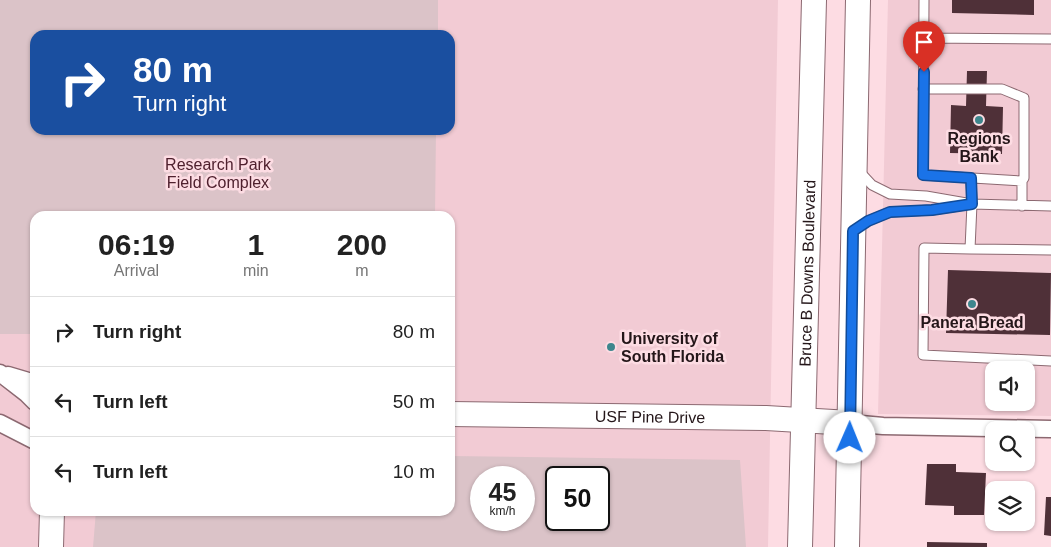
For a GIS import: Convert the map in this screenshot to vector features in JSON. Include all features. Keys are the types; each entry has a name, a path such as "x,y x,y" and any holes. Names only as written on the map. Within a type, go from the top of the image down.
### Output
{"main road":[{"name":"Bruce B Downs Boulevard","path":"800,547 814,0"},
{"path":"847,547 858,0"},
{"name":"USF Pine Drive","path":"455,414 766,418 850,424"},
{"path":"51,547 52,516"}],"street":[{"path":"0,373 30,382"},
{"path":"0,373 30,397"},
{"path":"0,423 30,438"},
{"path":"850,424 1051,429"}],"lane":[{"path":"924,0 923,175 1022,181"},
{"path":"924,38 1051,39"},
{"path":"923,89 1002,89 1024,98 1022,206"},
{"path":"855,167 872,185 890,194 926,196 972,204 1051,206"},
{"path":"970,249 971,178"},
{"path":"853,231 868,221 890,212 932,210 972,204"},
{"path":"1051,250 924,248 923,355 1051,361"}],"shaded area":[{"name":"University of South Florida","path":"0,0 778,0 768,547 0,547"},
{"path":"888,0 1051,0 1051,416 878,414"}],"green space":[{"name":"Research Park Field Complex","path":"0,0 438,0 438,30 30,30 30,135 436,135 435,211 30,211 30,334 0,334"},
{"path":"455,456 740,460 746,547 93,547 96,516 455,516"}],"building":[{"path":"952,0 1034,0 1034,15 952,13"},
{"path":"967,71 987,71 986,106 1003,107 1002,154 950,153 951,105 966,106"},
{"path":"948,270 1051,273 1050,335 946,333"},
{"path":"927,464 956,464 956,472 986,473 984,515 954,515 954,506 925,505"},
{"path":"1046,497 1051,497 1051,536 1044,535"},
{"path":"927,542 987,543 987,547 927,547"}],"place":[{"name":"Regions Bank","path":"979,120"},
{"name":"Panera Bread","path":"972,304"},
{"name":"University of South Florida","path":"611,347"}],"route":[{"path":"850,438 853,231 868,221 890,212 932,210 972,204 971,178 923,175 924,72"}]}
